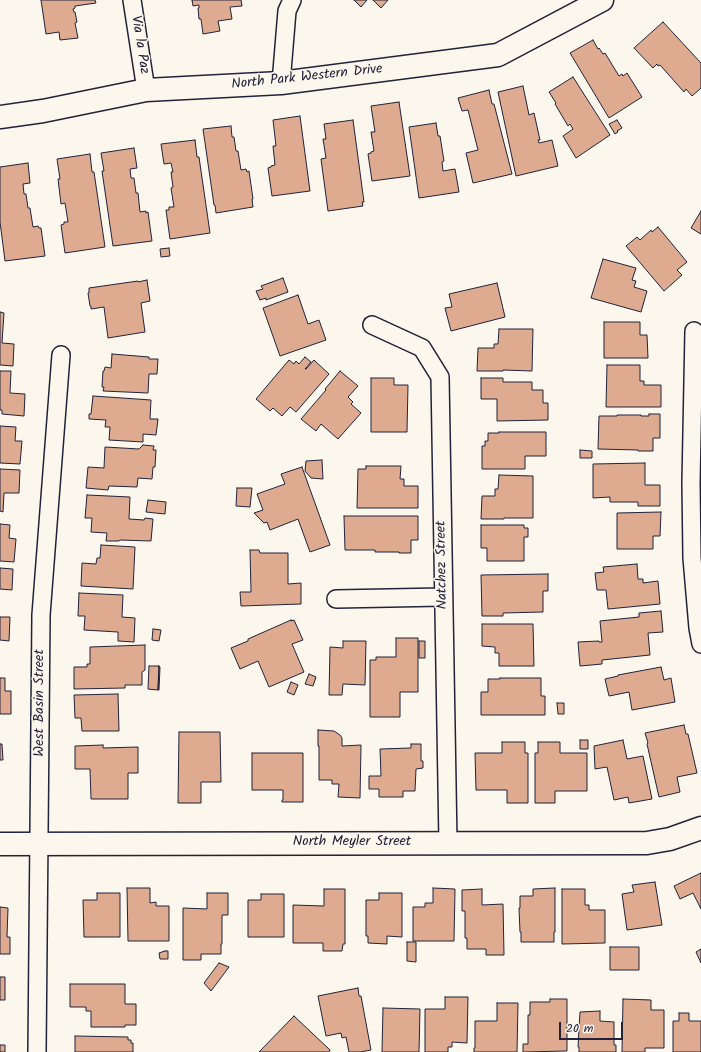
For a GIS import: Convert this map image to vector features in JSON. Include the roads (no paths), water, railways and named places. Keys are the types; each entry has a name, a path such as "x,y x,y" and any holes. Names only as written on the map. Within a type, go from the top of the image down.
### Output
{"street":[{"name":"Via la Paz","path":"132,0 146,90"},
{"path":"281,83 287,11 292,0"},
{"name":"North Park Western Drive","path":"0,117 42,111 146,90 281,83 498,55 602,0"},
{"name":"Natchez Street","path":"372,325 422,348 440,377 448,843"},
{"path":"694,331 691,483 692,558 698,628 701,644"},
{"name":"West Basin Street","path":"37,1052 41,616 61,355"},
{"path":"336,599 443,597"},
{"name":"North Meyler Street","path":"0,844 647,842 670,839 701,828"}]}
